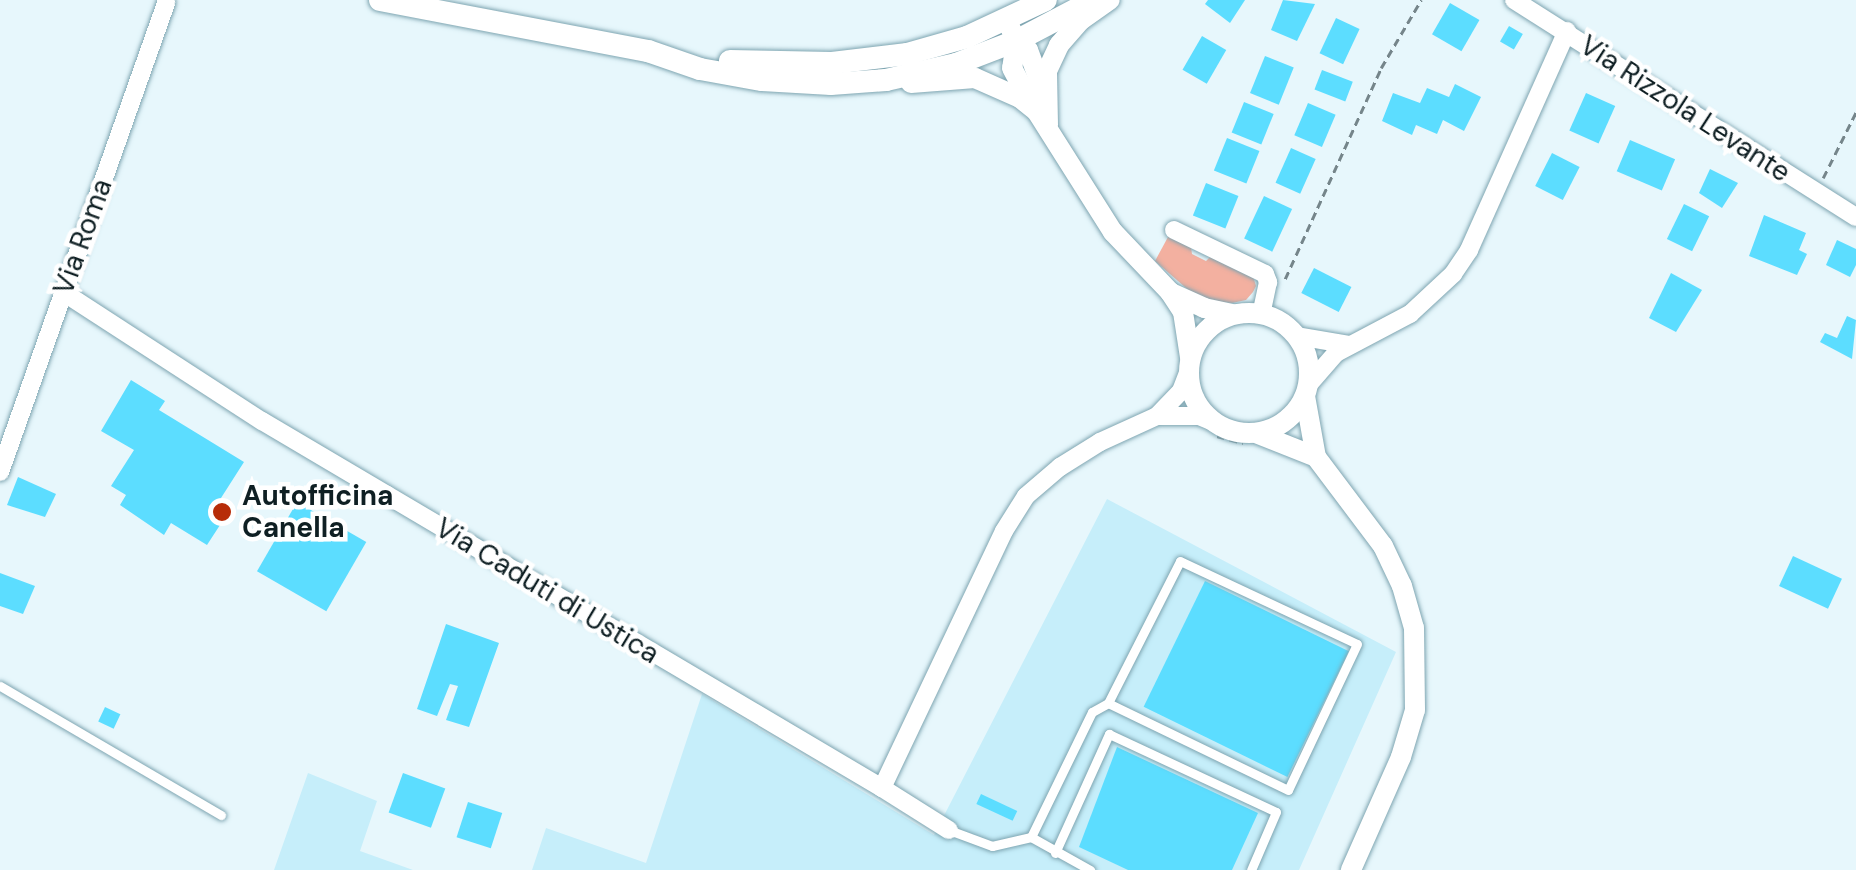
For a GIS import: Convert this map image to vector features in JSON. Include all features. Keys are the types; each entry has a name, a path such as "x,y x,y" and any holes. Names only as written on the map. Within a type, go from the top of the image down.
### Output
{"main road":[{"path":"380,0 667,56 758,64 907,54 1012,31 1094,0"},
{"path":"667,56 700,69 782,81 886,80 956,64 1012,31 1046,0"}],"street":[{"path":"1043,111 1048,72 1060,45 1081,20 1110,0"},
{"name":"Via Rizzola Levante","path":"1514,0 1856,217"},
{"name":"Via Roma","path":"0,472 166,3"},
{"path":"1012,31 1028,50 1043,111 1061,154 1113,232 1170,292 1188,327 1189,366 1196,404 1212,421"},
{"path":"1248,439 1289,418 1321,367 1350,345 1410,314 1461,262 1566,31"},
{"path":"782,81 797,90 820,92 976,78 1043,111"},
{"path":"1174,230 1265,274 1268,282 1261,314"},
{"name":"Via Caduti di Ustica","path":"63,292 262,421 950,830"},
{"path":"1170,292 1204,308 1275,318 1296,336 1307,357 1316,457"},
{"path":"882,788 1004,531 1026,496 1060,466 1100,442 1157,416 1181,391 1210,326 1236,314"},
{"path":"1296,336 1350,345"},
{"path":"1157,416 1185,415 1212,421 1248,439 1267,435 1316,457 1384,546 1410,614 1418,669 1415,710 1400,756 1350,870"}],"lane":[{"path":"1031,837 1092,712 1108,704 1180,561 1357,644 1288,790 1108,704"},
{"path":"0,686 220,815"},
{"path":"1055,853 1109,734 1276,812 1251,870"},
{"path":"1080,738 1103,749"},
{"path":"950,830 992,846 1031,837 1090,870"}],"path":[{"path":"1282,285 1381,68 1422,0"},
{"path":"1815,194 1856,112"},
{"path":"1185,415 1225,440 1248,439"}],"shaded area":[{"path":"1168,237 1191,247 1192,254 1206,261 1212,255 1253,276 1253,292 1246,300 1232,303 1201,301 1155,261"},
{"path":"1107,499 1396,652 1299,870 532,870 546,828 646,863 702,694 934,835"},
{"path":"308,773 377,801 360,851 413,870 274,870"}],"building":[{"path":"1208,0 1245,0 1230,23 1205,4"},
{"path":"1283,0 1315,4 1297,41 1271,30"},
{"path":"1450,3 1479,20 1461,51 1432,34"},
{"path":"1336,18 1360,29 1343,64 1320,53"},
{"path":"1509,26 1523,34 1514,50 1500,42"},
{"path":"1202,36 1226,50 1207,84 1182,70"},
{"path":"1265,56 1294,68 1279,105 1250,93"},
{"path":"1322,70 1353,82 1345,101 1314,90"},
{"path":"1455,84 1481,97 1464,131 1443,120 1437,134 1416,125 1412,135 1382,121 1393,93 1420,103 1427,88 1449,97"},
{"path":"1586,93 1615,106 1599,143 1569,130"},
{"path":"1244,102 1274,114 1261,145 1232,133"},
{"path":"1308,103 1336,115 1322,147 1294,135"},
{"path":"1227,138 1259,151 1246,184 1214,170"},
{"path":"1630,140 1675,159 1662,190 1617,171"},
{"path":"1291,148 1316,159 1300,194 1276,183"},
{"path":"1552,153 1580,167 1563,200 1535,186"},
{"path":"1710,169 1738,183 1722,208 1699,193"},
{"path":"1206,183 1238,196 1225,229 1193,215"},
{"path":"1264,196 1292,209 1272,252 1244,239"},
{"path":"1684,204 1709,216 1692,251 1667,239"},
{"path":"1764,215 1806,233 1799,250 1807,254 1797,275 1749,256"},
{"path":"1837,240 1856,249 1856,265 1850,277 1826,265"},
{"path":"1314,268 1351,287 1339,312 1301,293"},
{"path":"1671,273 1702,290 1676,332 1649,318"},
{"path":"1847,316 1856,320 1852,359 1820,342 1825,333 1837,338"},
{"path":"131,380 165,401 159,410 244,462 221,498 233,505 207,545 171,523 164,535 120,505 126,495 111,486 134,450 101,431"},
{"path":"18,477 56,494 45,517 7,505"},
{"path":"297,502 366,542 326,611 257,571"},
{"path":"1793,556 1842,579 1828,609 1779,586"},
{"path":"0,573 35,586 23,614 0,606"},
{"path":"1205,581 1349,651 1287,777 1144,707"},
{"path":"446,624 499,643 469,727 446,720 458,686 450,684 437,716 417,709"},
{"path":"105,707 120,714 114,729 98,722"},
{"path":"1117,747 1258,813 1232,870 1128,870 1079,847"},
{"path":"403,773 445,788 431,828 389,812"},
{"path":"981,794 1017,811 1013,821 976,804"},
{"path":"468,802 502,813 491,848 457,837"}],"place":[{"name":"Autofficina Canella","path":"222,512"}]}
